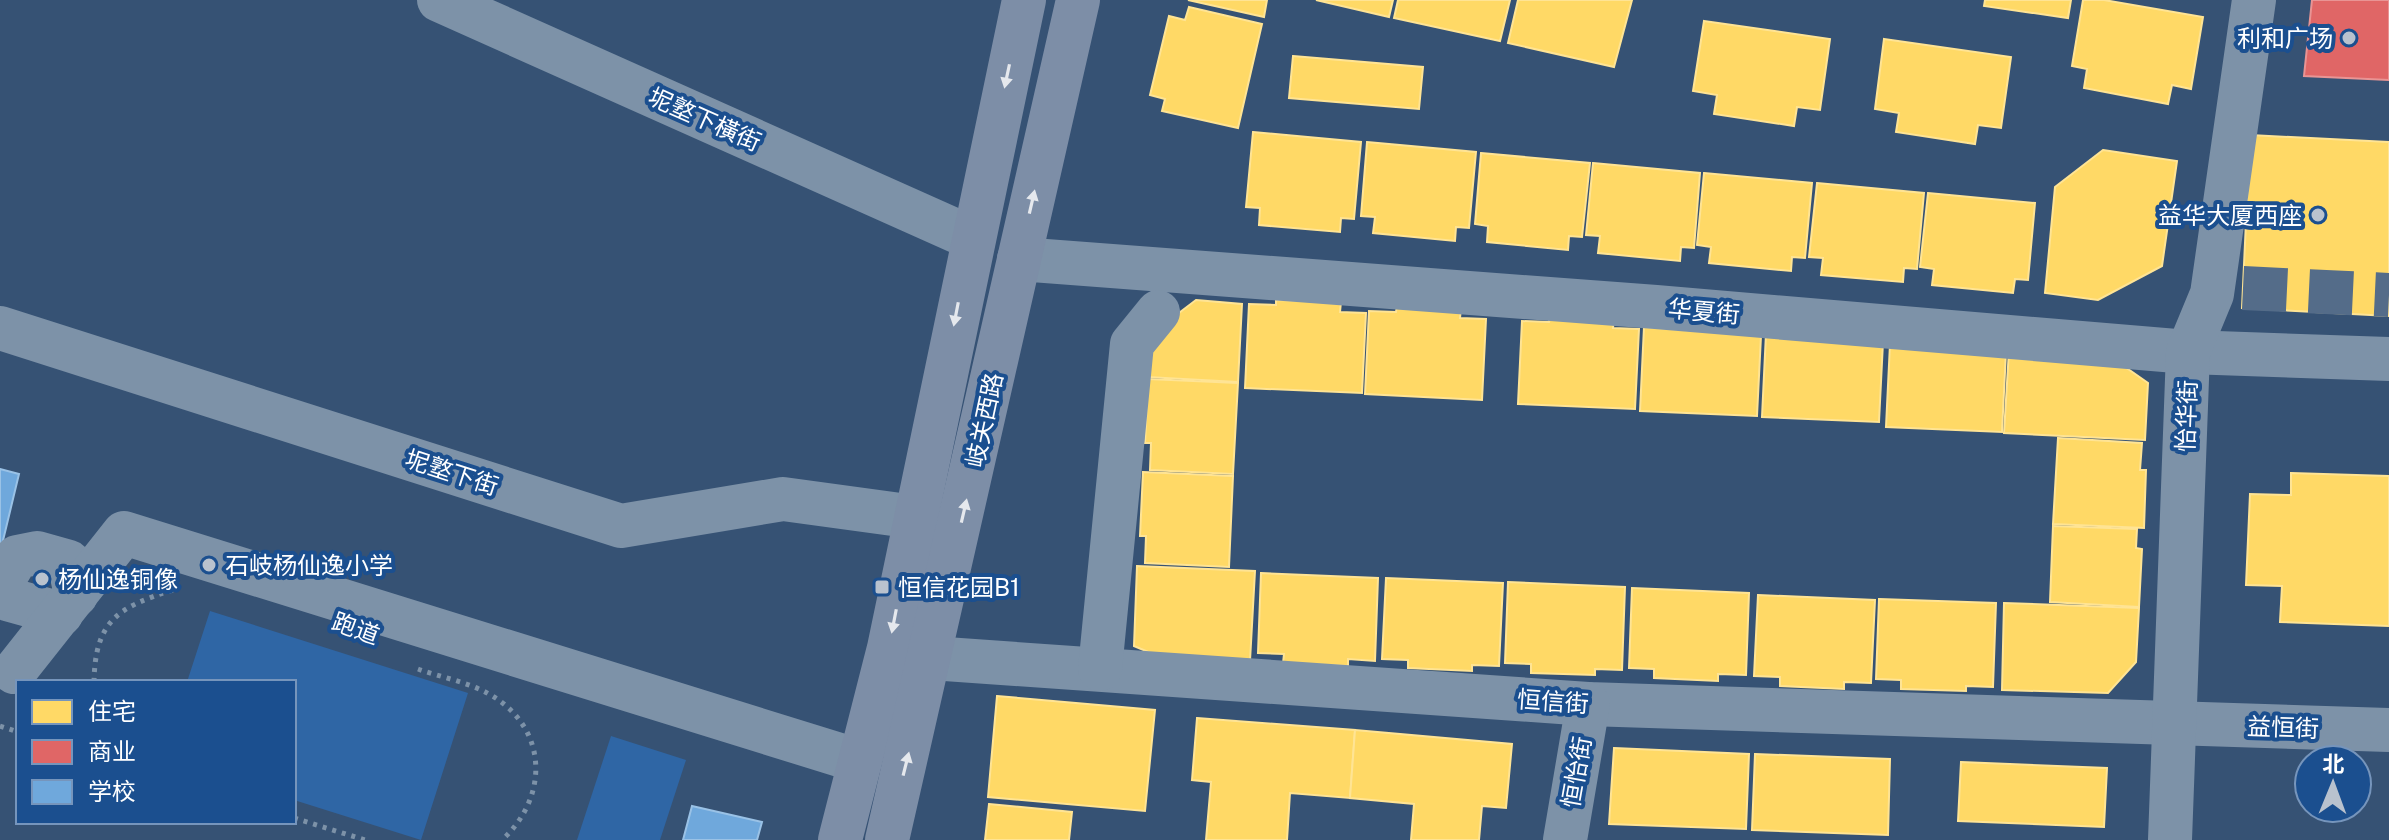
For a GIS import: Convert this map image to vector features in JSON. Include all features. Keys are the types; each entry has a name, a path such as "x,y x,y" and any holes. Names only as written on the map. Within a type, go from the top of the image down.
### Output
{"main road":[{"name":"岐关西路","path":"840,840 889,648 1024,0"},
{"name":"岐关西路","path":"887,840 931,658 1078,0"}],"street":[{"name":"坭墪下橫街","path":"439,0 972,238"},
{"name":"怡华街","path":"2170,840 2177,724 2188,352 2228,291 2254,0"},
{"name":"华夏街","path":"1019,259 1656,307 2188,352 2389,359"},
{"path":"1100,669 1132,344 1158,312"},
{"name":"坭墪下街","path":"0,328 621,526 783,499 915,517"},
{"path":"14,672 124,533 859,761"},
{"path":"1,582 17,557 37,553 69,562 68,605"},
{"name":"恒信街","path":"931,658 1588,704 2177,724"},
{"name":"恒怡街","path":"1565,840 1588,704"},
{"name":"益恒街","path":"2177,724 2389,730"}],"path":[{"path":"94,680 94,650 108,625 137,601 178,588"},
{"name":"跑道","path":"403,663 490,694 526,728 537,756 530,806 502,840"},
{"path":"296,819 365,840"}],"shaded area":[{"path":"210,611 468,693 421,840 296,801 296,680 188,680"},
{"path":"611,736 686,760 660,840 577,840"}],"building: 住宅":[{"path":"1188,0 1267,0 1264,17"},
{"path":"1316,0 1393,0 1389,17"},
{"path":"1398,0 1510,0 1500,41 1394,18"},
{"path":"1518,0 1632,0 1614,67 1508,43"},
{"path":"1985,0 2071,0 2068,18 1984,6"},
{"path":"2083,0 2104,0 2203,17 2191,89 2172,85 2168,104 2084,88 2087,69 2072,66"},
{"path":"1189,7 1262,24 1238,128 1162,111 1165,99 1150,95 1169,16 1185,20"},
{"path":"1704,21 1830,39 1820,110 1797,107 1794,126 1714,114 1717,95 1693,91"},
{"path":"1884,39 2011,57 2001,128 1978,125 1975,144 1896,132 1899,113 1875,109"},
{"path":"1293,56 1423,67 1419,109 1289,98"},
{"path":"1253,132 1361,142 1354,219 1341,218 1340,232 1259,225 1260,208 1246,207"},
{"name":"益华大厦西座","path":"2250,135 2389,142 2389,316 2242,308"},
{"path":"1367,142 1476,152 1469,228 1456,227 1455,241 1373,233 1375,217 1361,216"},
{"path":"2103,150 2177,161 2162,266 2098,300 2045,293 2055,187"},
{"path":"1481,153 1590,163 1582,237 1569,236 1568,250 1487,242 1488,226 1475,224"},
{"path":"1593,163 1700,173 1694,248 1681,247 1680,261 1598,253 1600,236 1586,235"},
{"path":"1704,173 1812,183 1805,258 1792,257 1791,271 1709,263 1711,247 1697,245"},
{"path":"1817,183 1924,193 1917,269 1904,268 1903,282 1821,275 1823,258 1809,257"},
{"path":"1928,193 2035,203 2028,280 2015,279 2013,293 1932,285 1934,269 1920,267"},
{"path":"1196,300 1242,304 1238,382 1147,377 1150,335"},
{"path":"1276,300 1341,302 1340,312 1366,313 1362,393 1245,388 1249,304 1276,305"},
{"path":"1397,306 1461,309 1460,318 1486,319 1482,400 1365,394 1369,311 1396,312"},
{"path":"1550,316 1614,319 1613,328 1639,329 1635,409 1518,404 1522,321 1549,322"},
{"path":"1644,327 1761,336 1757,416 1640,411"},
{"path":"1766,333 1883,342 1879,422 1762,417"},
{"path":"1890,344 2006,352 2002,432 1886,427"},
{"path":"2009,350 2108,355 2148,383 2145,440 2004,433"},
{"path":"1148,379 1238,383 1233,474 1150,470 1151,443 1145,443"},
{"path":"2058,438 2142,443 2140,470 2146,470 2144,528 2053,524"},
{"path":"1143,472 1233,476 1229,567 1145,563 1146,536 1140,536"},
{"path":"2291,473 2389,476 2389,626 2280,622 2282,586 2246,585 2250,494 2291,495"},
{"path":"2053,526 2137,529 2136,548 2142,549 2139,607 2050,602"},
{"path":"1137,566 1255,571 1250,661 1160,657 1134,646"},
{"path":"1261,573 1378,578 1375,661 1348,659 1348,666 1283,663 1284,654 1258,653"},
{"path":"1386,578 1503,583 1499,666 1472,665 1472,671 1408,668 1408,660 1382,659"},
{"path":"1508,582 1625,587 1622,670 1595,669 1595,675 1531,673 1531,664 1505,663"},
{"path":"1632,588 1749,593 1746,675 1718,674 1718,681 1654,678 1654,669 1629,668"},
{"path":"1758,595 1875,600 1871,683 1844,682 1844,689 1780,686 1780,677 1754,676"},
{"path":"1879,599 1996,603 1993,687 1966,686 1966,691 1901,689 1901,680 1876,679"},
{"path":"2004,603 2139,608 2136,662 2108,693 2002,690"},
{"path":"997,696 1155,710 1145,811 988,797"},
{"path":"1197,718 1355,730 1350,798 1290,793 1287,840 1206,840 1211,782 1192,780"},
{"path":"1355,730 1512,744 1506,808 1482,806 1479,840 1411,840 1414,804 1350,798"},
{"path":"1614,748 1749,754 1746,829 1609,824"},
{"path":"1755,754 1890,759 1888,835 1752,830"},
{"path":"1961,762 2107,768 2104,827 1958,821"},
{"path":"989,804 1072,812 1069,840 985,840"}],"building: 商业":[{"name":"利和广场","path":"2312,0 2389,0 2389,80 2304,76"}],"building: 学校":[{"path":"0,469 19,474 0,553"},
{"path":"692,806 762,822 757,840 683,840"}],"tunnel":[{"path":"2243,288 2389,295"}],"place":[{"name":"利和广场","path":"2349,38"},
{"name":"益华大厦西座","path":"2318,215"},
{"name":"石岐杨仙逸小学","path":"209,565"},
{"name":"杨仙逸铜像","path":"42,579"},
{"name":"恒信花园B1","path":"882,587"}]}
